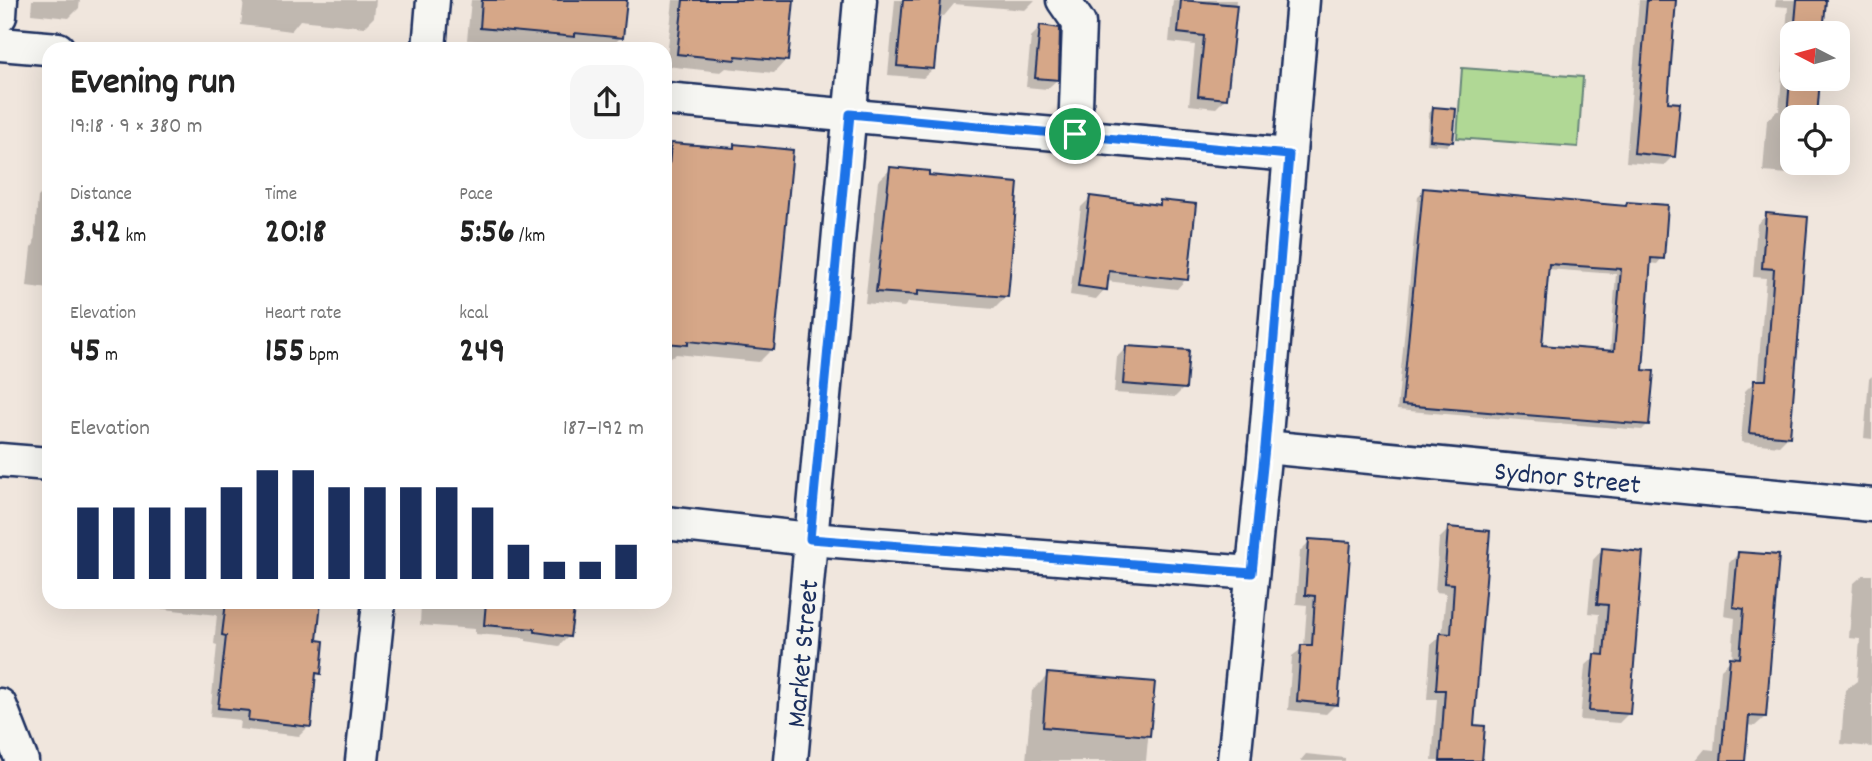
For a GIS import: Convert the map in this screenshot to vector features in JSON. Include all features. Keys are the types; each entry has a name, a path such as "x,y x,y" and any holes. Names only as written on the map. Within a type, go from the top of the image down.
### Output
{"street":[{"path":"0,16 1,0"},
{"path":"430,42 433,0"},
{"name":"Market Street","path":"791,761 860,0"},
{"path":"1063,0 1079,23 1075,134"},
{"path":"1234,761 1265,447 1303,0"},
{"path":"0,44 42,48"},
{"path":"672,100 1289,155"},
{"name":"Sydnor Street","path":"1265,447 1872,505"},
{"path":"0,460 42,463"},
{"path":"672,524 810,539 1252,573"},
{"path":"362,761 378,609"},
{"path":"0,705 22,761"}],"green space":[{"path":"1462,68 1583,77 1578,147 1457,138"}],"building":[{"path":"482,0 627,0 623,38 575,33 575,37 480,28"},
{"path":"683,0 794,0 788,61 736,56 735,60 677,54"},
{"path":"903,0 941,0 934,69 897,66"},
{"path":"1181,0 1237,5 1227,99 1198,96 1204,36 1178,33"},
{"path":"1647,0 1676,0 1668,102 1680,103 1675,157 1634,153"},
{"path":"1797,0 1826,0 1824,21 1795,21"},
{"path":"1040,25 1060,28 1059,80 1035,78"},
{"path":"1789,91 1819,91 1818,105 1788,105"},
{"path":"1433,107 1456,109 1453,142 1430,140"},
{"path":"672,143 734,148 734,144 793,150 774,350 688,341 688,345 672,344"},
{"path":"890,167 929,171 929,175 1018,183 1008,297 918,290 918,295 876,292"},
{"path":"1423,188 1626,206 1627,202 1668,205 1664,259 1651,258 1643,370 1654,371 1649,425 1402,405","holes":["1549,264 1621,269 1614,351 1542,345"]},
{"path":"1090,196 1160,205 1160,200 1196,204 1188,280 1109,271 1107,290 1078,286"},
{"path":"1766,213 1808,217 1790,437 1749,433 1754,380 1766,380 1774,269 1762,268"},
{"path":"1126,346 1189,350 1186,389 1123,384"},
{"path":"1448,527 1490,531 1474,725 1485,726 1482,761 1440,761 1445,690 1436,690 1440,633 1451,634 1454,584 1444,583"},
{"path":"1309,539 1351,542 1338,705 1297,701 1301,645 1312,645 1315,596 1305,595"},
{"path":"1602,548 1643,552 1630,714 1589,711 1594,654 1604,655 1608,605 1597,604"},
{"path":"1738,552 1779,555 1766,717 1749,716 1745,761 1721,761 1730,657 1740,658 1744,609 1733,607"},
{"path":"225,609 320,609 317,640 324,641 321,674 316,673 311,727 248,720 249,711 218,708 226,636 222,635"},
{"path":"485,609 574,609 570,637 535,632 535,629 484,625"},
{"path":"1047,673 1155,682 1150,736 1043,727"}],"route":[{"path":"850,114 1075,134 1289,155 1252,573 810,539 850,114"}]}
